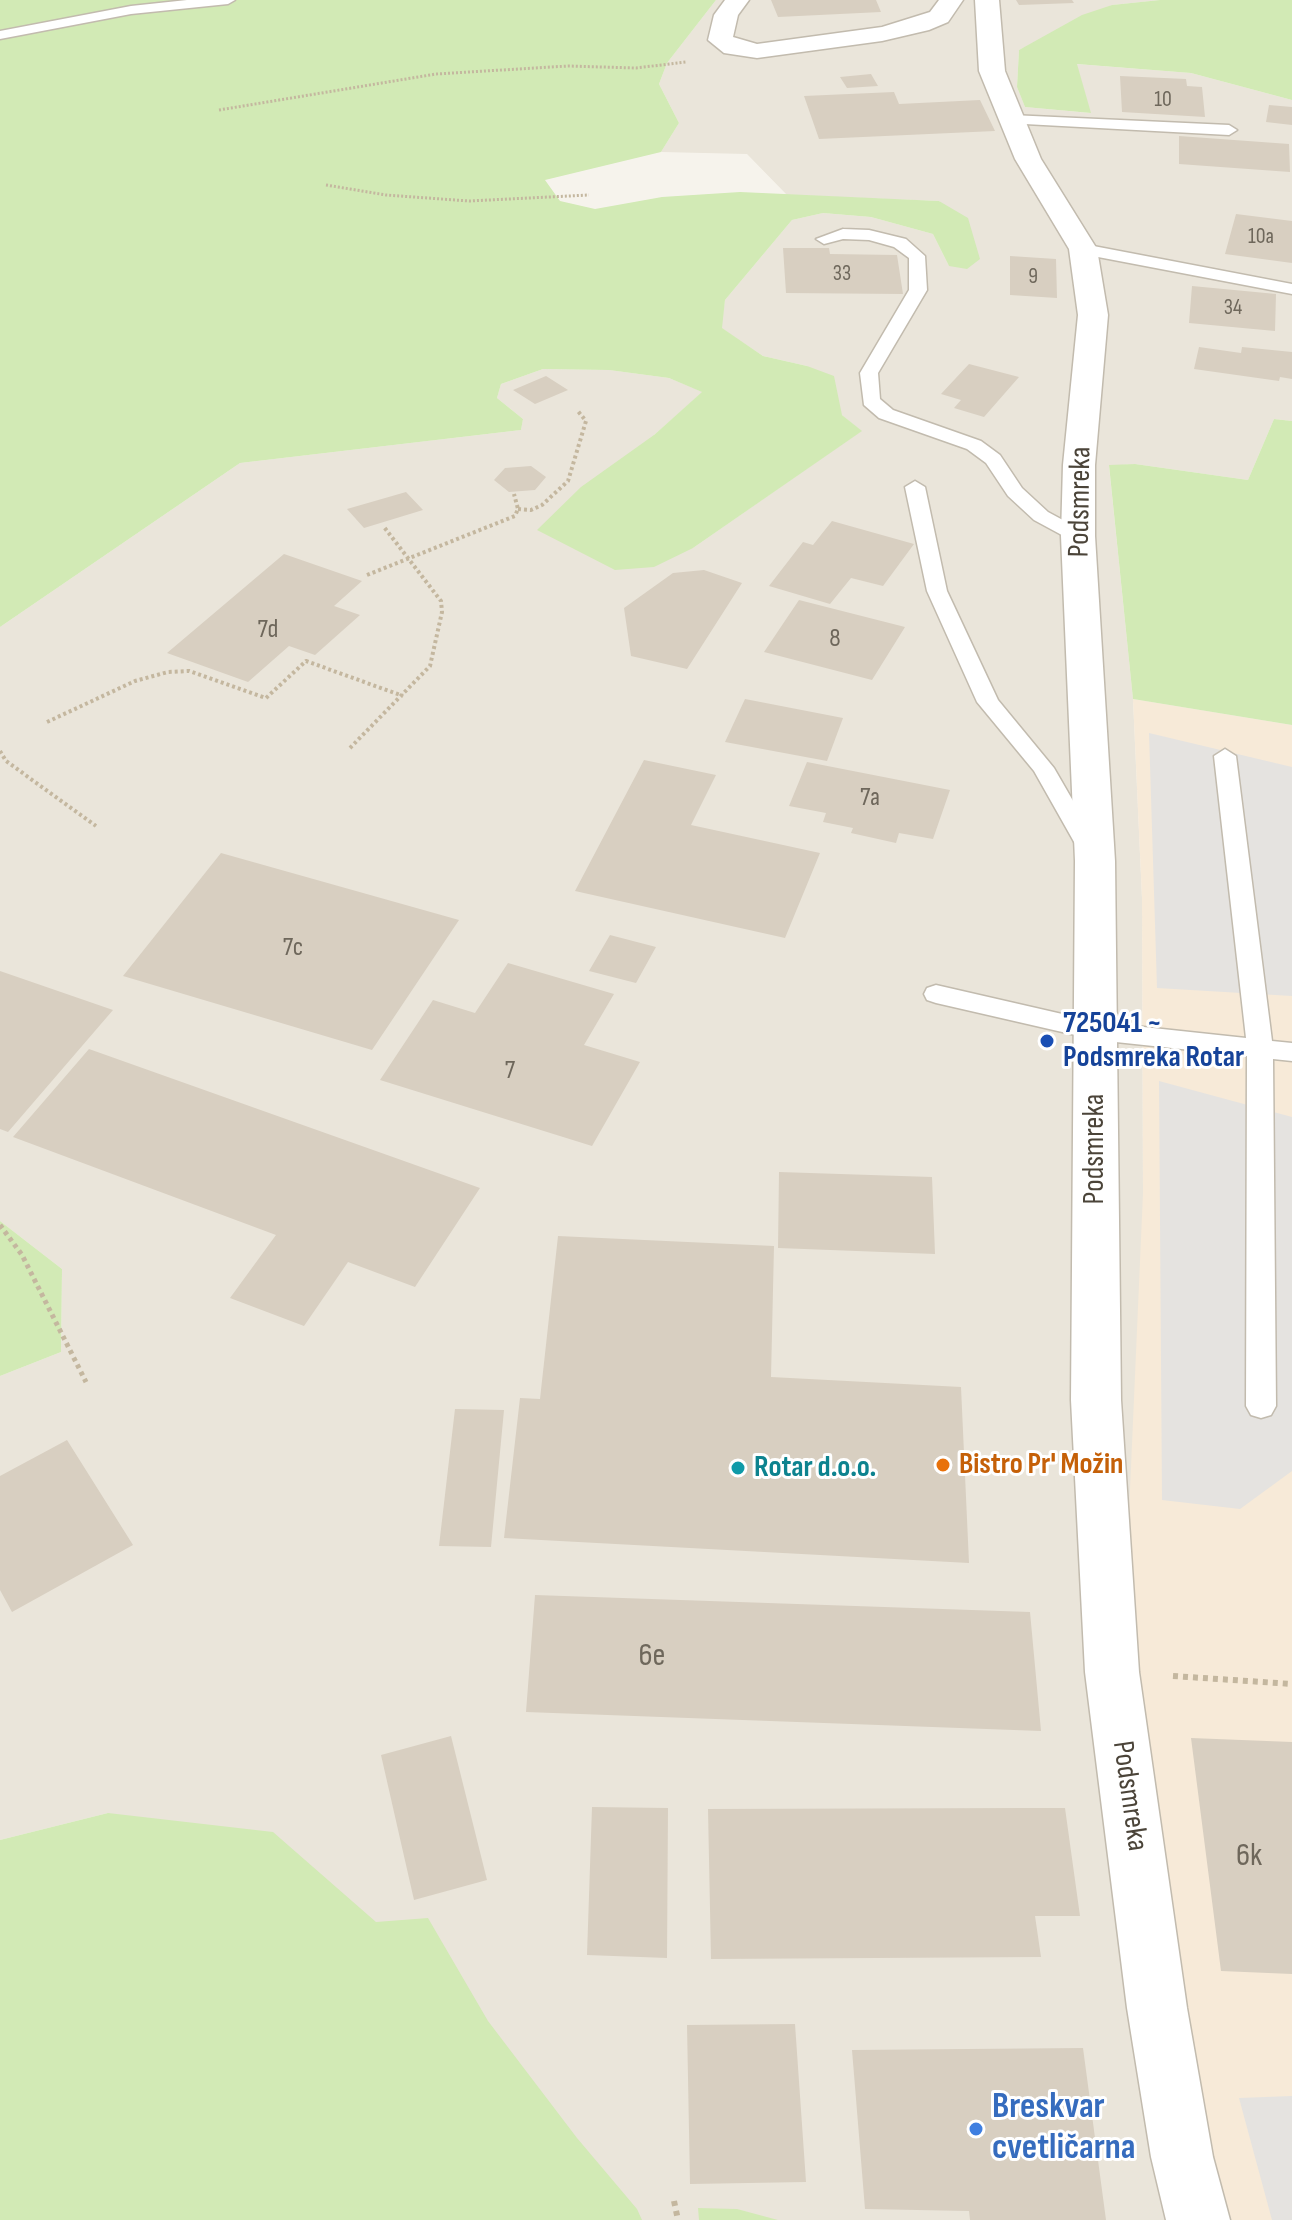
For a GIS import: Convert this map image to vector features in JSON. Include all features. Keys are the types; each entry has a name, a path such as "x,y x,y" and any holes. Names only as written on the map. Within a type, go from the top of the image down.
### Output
{"street":[{"path":"737,0 720,28 720,40 733,48 757,51 882,34 939,17 951,0"},
{"name":"Podsmreka","path":"987,0 992,71 1028,159 1083,249 1093,315 1079,465 1078,536 1095,861 1096,1400 1112,1672 1157,2008 1182,2157 1198,2220"}],"lane":[{"path":"0,35 131,10 228,0"},
{"path":"1011,120 1229,130"},
{"path":"824,239 843,234 869,235 900,243 917,256 918,290 869,373 871,401 886,414 974,445 993,459 1015,492 1041,516 1078,536"},
{"path":"1083,249 1292,289"},
{"path":"915,487 937,591 988,702 1043,768 1095,861"},
{"path":"1225,756 1260,1048 1261,1406"},
{"path":"936,994 1097,1031 1292,1052"}],"path":[{"path":"219,110 406,79 492,69 675,65 733,48"},
{"path":"326,185 386,195 469,201 518,201 589,195"},
{"path":"518,509 531,510 542,505 568,481 586,421 577,410"},
{"path":"367,575 408,555 498,526 515,516 518,509 514,494"},
{"path":"350,748 430,666 442,612 441,601 384,527"},
{"path":"47,722 135,681 168,672 189,671 266,698 306,661 403,696"},
{"path":"0,751 6,761 96,826"},
{"path":"0,1225 22,1255 86,1382"},
{"path":"1112,1672 1292,1684"},
{"path":"674,2201 678,2220"}],"shaded area":[{"path":"716,0 1160,0 1112,5 1019,50 1017,87 1025,107 1090,113 1076,64 1191,73 1292,100 1292,421 1274,419 1248,480 1135,464 1109,466 1133,699 1142,898 1143,1193 1219,2220 432,2220 108,1813 0,1840 0,1376 61,1352 62,1269 0,1221 0,627 240,463 521,430 523,419 497,398 501,384 543,369 609,370 669,378 703,392 654,435 693,548 861,431 842,415 807,366 763,356 721,328 725,300 792,220 823,213 871,217 933,234 949,266 940,201 787,195 747,154 661,152 679,123 659,84 667,63"},
{"path":"1133,699 1292,725 1292,2220 1219,2220 1172,2019 1127,1558 1143,1193 1142,898"},
{"path":"1149,733 1292,767 1292,996 1157,988"},
{"path":"1159,1081 1292,1117 1292,1471 1240,1509 1162,1500"},
{"path":"1292,2096 1292,2220 1272,2220 1239,2098"}],"green space":[{"path":"0,0 716,0 667,63 659,84 679,123 661,152 545,180 560,201 595,209 662,197 740,192 939,201 968,218 980,259 967,269 949,266 933,234 871,217 823,213 792,220 725,300 722,328 763,356 834,376 842,415 862,431 693,548 654,567 615,570 537,530 581,487 654,435 702,392 669,378 609,370 543,369 501,384 497,398 523,419 521,430 240,463 0,627"},
{"path":"1160,0 1292,0 1292,100 1191,73 1077,64 1091,113 1025,107 1017,87 1019,50 1082,15 1112,5"},
{"path":"1274,419 1292,421 1292,725 1133,699 1109,465 1135,464 1248,480"},
{"path":"0,1221 62,1269 61,1352 0,1376"},
{"path":"108,1813 273,1832 376,1922 428,1918 488,2021 577,2138 637,2209 642,2220 0,2220 0,1840"},
{"path":"698,2208 737,2209 778,2220 699,2220"}],"building":[{"path":"771,0 876,0 881,12 778,17"},
{"path":"1016,0 1072,0 1074,3 1019,5"},
{"path":"871,74 878,86 847,88 840,77"},
{"path":"1120,76 1186,79 1187,86 1202,87 1205,117 1122,112"},
{"path":"894,92 899,104 980,100 995,131 819,139 804,96"},
{"path":"1269,105 1292,107 1292,125 1266,122"},
{"path":"1179,136 1289,144 1290,172 1179,164"},
{"path":"1236,214 1292,221 1292,263 1225,254"},
{"path":"783,248 829,248 830,254 897,255 903,294 786,293"},
{"path":"1010,256 1056,259 1057,298 1010,295"},
{"path":"1192,286 1276,294 1275,331 1189,323"},
{"path":"1199,347 1241,353 1242,347 1292,352 1292,379 1280,377 1279,381 1194,369"},
{"path":"969,364 1019,377 984,417 954,408 961,400 941,394"},
{"path":"546,376 568,390 535,404 513,390"},
{"path":"531,466 546,477 535,490 509,492 494,480 505,468"},
{"path":"406,492 423,510 364,528 347,509"},
{"path":"832,521 914,544 883,586 851,578 830,604 769,586 803,542 813,545"},
{"path":"284,554 362,581 334,606 360,615 315,655 289,646 248,682 167,653"},
{"path":"704,570 742,583 687,669 631,656 624,608 673,573"},
{"path":"799,600 905,627 872,680 764,652"},
{"path":"745,699 843,718 827,761 725,742"},
{"path":"644,760 716,775 691,825 820,853 785,938 575,891"},
{"path":"807,762 950,790 933,839 899,833 896,843 851,833 853,828 823,822 826,813 789,806"},
{"path":"221,853 459,920 372,1050 123,976"},
{"path":"610,935 656,947 636,983 589,971"},
{"path":"508,963 614,994 584,1045 640,1062 592,1146 380,1080 433,1000 475,1013"},
{"path":"0,971 113,1010 8,1132 0,1129"},
{"path":"89,1049 480,1188 415,1287 348,1262 304,1326 230,1298 276,1235 13,1137"},
{"path":"779,1172 932,1177 935,1254 778,1248"},
{"name":"Rotar d.o.o.","path":"558,1236 774,1246 771,1377 961,1387 969,1563 504,1538 520,1398 540,1399"},
{"path":"455,1409 504,1410 491,1547 439,1546"},
{"path":"67,1440 133,1545 12,1612 0,1590 0,1476"},
{"path":"535,1595 1030,1612 1041,1731 526,1712"},
{"path":"451,1736 487,1880 414,1900 381,1755"},
{"path":"1191,1738 1292,1742 1292,1974 1221,1971"},
{"path":"592,1807 668,1808 667,1958 587,1955"},
{"path":"1065,1808 1080,1916 1035,1916 1041,1957 711,1959 708,1809"},
{"path":"795,2024 806,2182 690,2184 687,2025"},
{"name":"Breskvar cvetličarna","path":"1083,2048 1106,2220 970,2220 969,2211 865,2209 852,2050"}],"place":[{"name":"725041 ~ Podsmreka Rotar","path":"1047,1041"},
{"name":"Bistro Pr' Možin","path":"943,1465"},
{"name":"Rotar d.o.o.","path":"738,1468"},
{"name":"Breskvar cvetličarna","path":"976,2129"}]}
